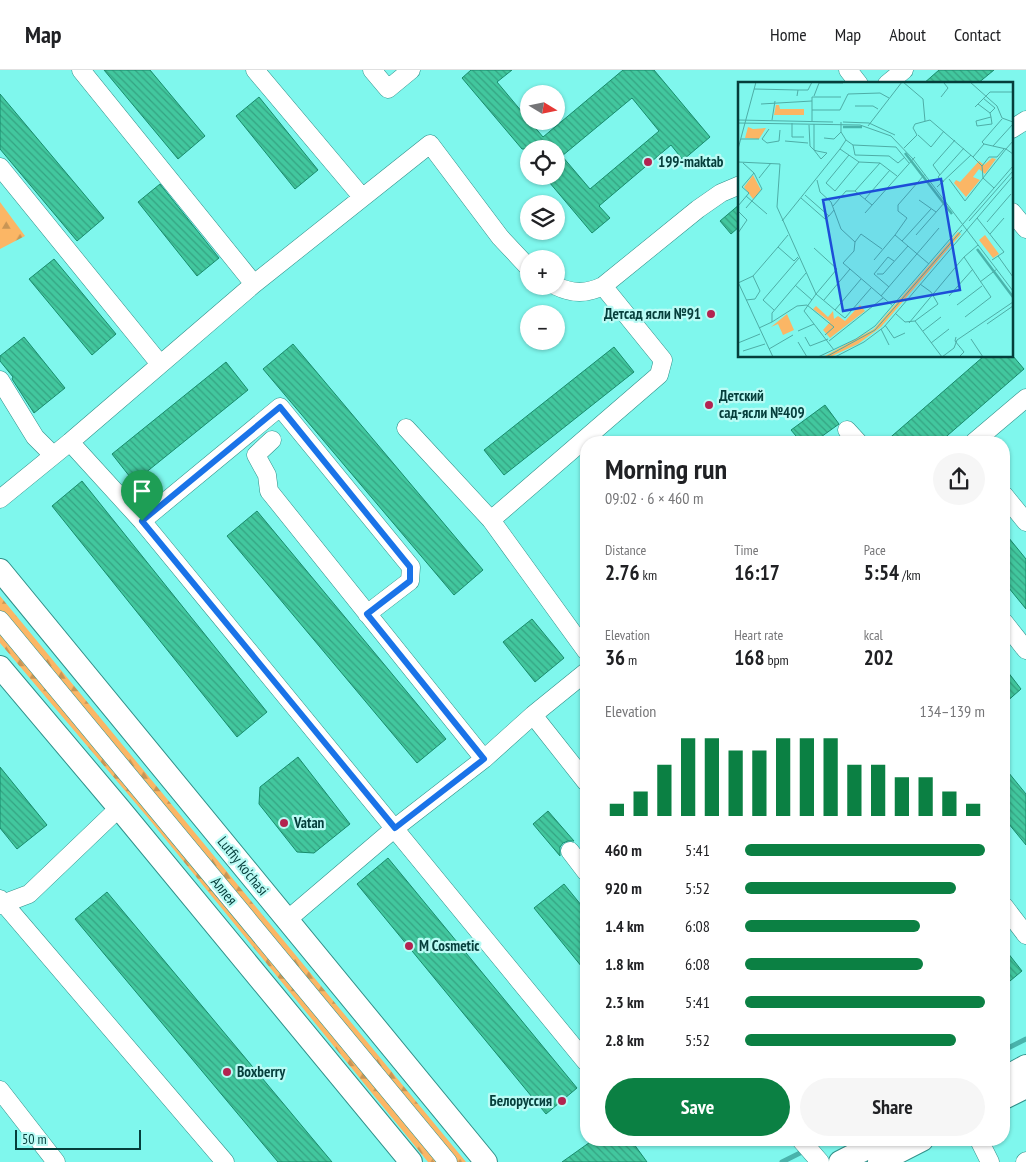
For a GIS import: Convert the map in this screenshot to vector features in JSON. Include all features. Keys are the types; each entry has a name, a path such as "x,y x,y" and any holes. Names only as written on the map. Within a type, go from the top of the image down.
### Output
{"main road":[{"name":"Lutfiy ko'chasi","path":"0,570 486,1162"},
{"path":"0,667 411,1162"},
{"path":"1010,1075 1026,1066"},
{"path":"1010,1095 1026,1087"},
{"path":"840,1162 871,1146"},
{"path":"879,1162 910,1146"}],"street":[{"path":"81,70 254,284"},
{"path":"255,70 362,197"},
{"path":"372,70 388,89 411,70"},
{"path":"848,70 857,82"},
{"path":"889,82 904,70"},
{"path":"1014,128 1026,120"},
{"path":"0,499 70,442 254,284 430,144 500,237 520,258"},
{"path":"0,167 160,364"},
{"path":"565,290 590,292 603,286 698,209 721,193 738,185"},
{"path":"1014,215 1026,230"},
{"path":"588,436 658,375 663,360 603,286"},
{"path":"0,380 35,436 53,455"},
{"path":"981,436 1026,398"},
{"path":"142,521 280,407 410,567 410,581 367,614"},
{"path":"406,428 491,520 580,644"},
{"path":"272,440 256,456 267,475 269,491 484,759"},
{"path":"70,442 142,521 580,1055"},
{"path":"491,520 580,443"},
{"path":"1010,502 1026,522"},
{"name":"Аллея","path":"0,620 448,1162"},
{"path":"1010,630 1026,650"},
{"path":"287,920 395,828 484,759 533,715 580,677"},
{"path":"533,715 580,774"},
{"path":"119,808 29,894 1,903 224,1162"},
{"path":"570,851 580,864"},
{"path":"1010,914 1026,935"},
{"path":"0,1090 56,1162"},
{"path":"806,1146 820,1162"},
{"path":"982,1146 990,1162"}],"green space":[{"path":"0,202 25,236 0,249"},
{"path":"0,596 466,1162 428,1162 149,819 0,643"}],"building":[{"path":"104,70 150,70 205,136 178,159"},
{"path":"471,70 512,70 497,82 520,110 520,130 537,130 543,137 551,130 565,130 565,119 623,70 654,70 710,137 683,160 671,145 599,206 610,218 592,233 565,201 565,195 560,195 552,185 565,185 565,160 590,189 659,131 632,98 565,154 565,140 520,140 520,147 462,78"},
{"path":"939,70 994,70 979,82 925,82"},
{"path":"0,94 104,218 77,241 0,149"},
{"path":"259,97 318,170 295,189 236,116"},
{"path":"160,184 219,258 197,276 138,202"},
{"path":"738,206 738,228 731,234 720,221"},
{"path":"54,259 116,334 92,355 29,279"},
{"path":"24,337 65,388 34,413 12,379 13,377 0,361 0,356"},
{"path":"293,344 483,570 454,595 263,369"},
{"path":"614,347 634,372 504,475 484,450"},
{"path":"1014,357 1024,369 947,436 892,436 982,358"},
{"path":"226,362 248,390 134,482 112,454"},
{"path":"825,405 839,424 822,436 796,436 791,430"},
{"path":"82,481 267,712 237,737 52,506"},
{"path":"257,511 446,739 417,763 227,536"},
{"path":"1010,539 1026,559 1026,609 1010,589"},
{"path":"532,619 564,658 535,682 503,642"},
{"path":"1010,675 1021,689 1010,699"},
{"name":"Vatan","path":"298,757 350,824 314,853 297,852 259,804 260,787"},
{"path":"0,767 47,825 17,849 0,828"},
{"path":"1010,774 1026,794 1026,845 1010,825"},
{"path":"548,811 574,841 563,843 560,847 560,856 533,824"},
{"path":"388,858 577,1088 546,1114 357,884"},
{"path":"564,884 580,904 580,965 534,908"},
{"path":"107,892 332,1162 278,1162 75,919"},
{"path":"1010,956 1022,971 1010,981"},
{"path":"585,1146 635,1146 647,1162 562,1162"}],"waterway":[{"path":"1010,1047 1026,1039"},
{"path":"782,1162 814,1146"}],"place":[{"name":"199-maktab","path":"648,162"},
{"name":"Детсад ясли №91","path":"711,314"},
{"name":"Детский сад-ясли №409","path":"709,405"},
{"name":"Vatan","path":"284,823"},
{"name":"M Cosmetic","path":"409,946"},
{"name":"Boxberry","path":"227,1072"},
{"name":"Белоруссия","path":"562,1101"}],"route":[{"path":"280,407 410,567 410,581 367,614 484,759 395,828 142,521 280,407"}]}
